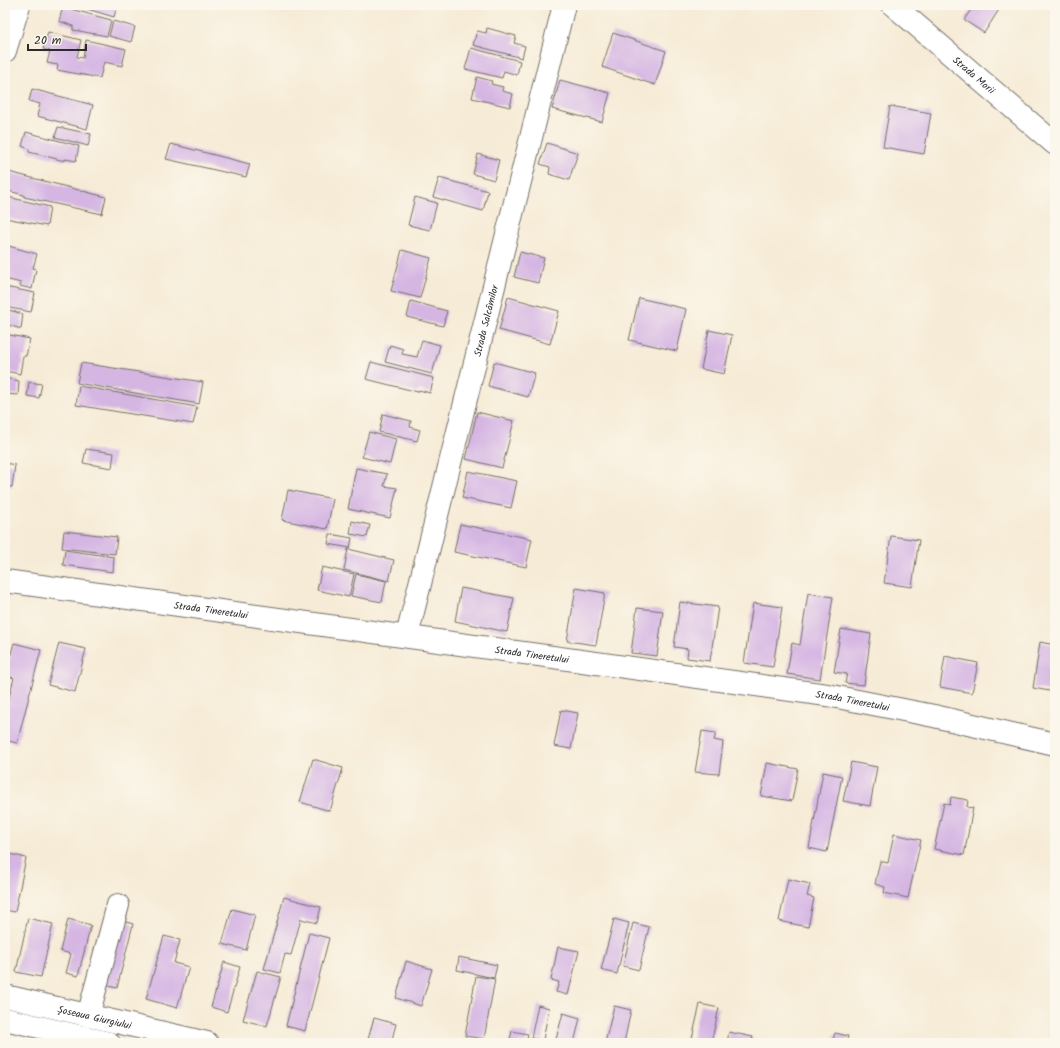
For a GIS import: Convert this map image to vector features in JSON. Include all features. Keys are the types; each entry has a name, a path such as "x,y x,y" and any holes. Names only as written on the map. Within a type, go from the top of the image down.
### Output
{"main road":[{"path":"5,51 19,5"},
{"name":"Strada Salcâmilor","path":"407,636 564,5"},
{"name":"Strada Morii","path":"893,5 1055,144"},
{"name":"Strada Tineretului","path":"5,581 827,695 934,716 1055,744"},
{"path":"88,1016 118,905"},
{"name":"Șoseaua Giurgiului","path":"5,996 207,1043"},
{"path":"5,1019 109,1043"}],"building":[{"path":"74,5 117,5 114,17"},
{"path":"974,5 1002,5 984,33 964,20"},
{"path":"63,7 111,20 107,36 73,30 73,26 59,21"},
{"path":"113,21 135,27 131,42 109,36"},
{"path":"487,28 516,36 514,43 525,46 522,58 473,45 477,31 486,33"},
{"path":"48,32 81,40 77,57 83,58 86,40 126,49 122,66 104,62 100,78 57,70 58,65 47,63 50,51 43,49"},
{"path":"613,33 666,51 655,85 602,67"},
{"path":"471,48 520,61 517,75 504,71 502,78 465,69"},
{"path":"477,77 492,81 491,84 503,87 502,91 513,94 510,107 472,98"},
{"path":"560,80 610,93 602,122 552,109"},
{"path":"32,89 93,105 87,129 37,116 40,104 29,101"},
{"path":"890,106 931,113 924,154 883,147"},
{"path":"58,127 91,134 88,146 55,137"},
{"path":"26,132 79,146 76,161 65,159 65,161 29,152 29,149 22,146"},
{"path":"547,143 578,153 569,180 549,174 550,167 540,164"},
{"path":"171,144 250,164 246,177 166,159"},
{"path":"478,154 499,160 494,180 473,174"},
{"path":"5,171 106,197 102,214 24,197 24,195 5,190"},
{"path":"439,178 488,191 483,211 433,197"},
{"path":"8,197 50,207 47,226 5,218 5,201"},
{"path":"415,197 437,203 430,230 408,225"},
{"path":"5,245 37,254 33,268 36,269 32,289 20,286 21,283 5,279"},
{"path":"402,250 431,258 420,298 391,291"},
{"path":"520,252 544,258 538,283 514,277"},
{"path":"5,287 35,293 31,312 5,307"},
{"path":"508,297 559,311 550,344 499,330"},
{"path":"639,298 686,309 677,351 629,340"},
{"path":"411,301 447,311 443,326 407,317"},
{"path":"5,309 23,314 21,329 5,324"},
{"path":"709,330 732,335 724,374 701,369"},
{"path":"5,334 30,339 26,356 23,356 20,374 5,371"},
{"path":"422,340 440,345 432,374 385,362 390,345 403,349 402,354 417,357"},
{"path":"371,362 434,378 430,393 419,390 418,392 366,379"},
{"path":"494,362 535,373 528,397 488,386"},
{"path":"81,363 203,382 199,404 77,383"},
{"path":"5,378 19,381 18,395 5,394"},
{"path":"29,382 42,384 39,398 27,396"},
{"path":"79,386 197,407 193,424 76,405"},
{"path":"477,412 514,421 502,468 466,459"},
{"path":"383,414 411,421 410,427 420,430 417,441 379,432"},
{"path":"369,432 396,439 390,464 362,457"},
{"path":"86,449 114,453 112,468 83,463"},
{"path":"5,463 15,465 12,487 5,486"},
{"path":"356,468 387,474 384,486 397,488 390,518 348,509"},
{"path":"468,471 517,481 511,508 462,498"},
{"path":"288,490 333,499 327,529 282,520"},
{"path":"352,521 370,525 367,537 350,534"},
{"path":"460,524 532,539 526,567 454,552"},
{"path":"64,531 117,537 115,554 62,548"},
{"path":"330,534 352,538 350,548 328,544"},
{"path":"891,536 919,540 912,587 884,583"},
{"path":"348,549 394,560 389,581 344,570"},
{"path":"65,550 114,557 113,572 63,565"},
{"path":"322,567 354,574 349,597 317,590"},
{"path":"356,574 386,581 382,602 351,596"},
{"path":"461,588 514,598 507,632 455,621"},
{"path":"576,588 605,593 596,645 567,641"},
{"path":"808,593 833,597 820,679 787,674 792,643 800,645"},
{"path":"680,602 718,607 710,661 687,658 688,649 674,647"},
{"path":"753,603 782,607 773,667 744,663"},
{"path":"637,608 663,611 657,656 631,653"},
{"path":"841,629 871,634 864,685 845,683 847,674 834,672"},
{"path":"1040,642 1055,645 1055,692 1033,688"},
{"path":"14,643 41,650 17,743 5,740 5,712 14,678 5,675"},
{"path":"59,643 86,649 75,692 48,685"},
{"path":"945,656 978,663 972,693 940,687"},
{"path":"561,710 578,713 571,749 554,746"},
{"path":"702,731 716,733 714,740 723,742 719,774 695,772"},
{"path":"313,759 343,768 330,811 300,802"},
{"path":"851,762 877,767 870,806 843,801"},
{"path":"767,763 798,769 792,801 761,796"},
{"path":"823,772 842,776 827,852 809,848"},
{"path":"951,797 968,800 967,807 973,808 964,855 934,849 944,803 950,805"},
{"path":"894,834 921,840 908,898 884,893 885,887 875,884 880,861 888,863"},
{"path":"10,854 26,858 15,912 5,910 5,879"},
{"path":"788,879 810,884 807,896 814,898 808,927 779,921"},
{"path":"284,897 321,907 317,923 301,919 291,955 285,954 280,973 264,969"},
{"path":"232,909 255,915 246,950 222,944"},
{"path":"28,918 53,924 41,977 16,972"},
{"path":"68,919 91,925 78,976 66,973 71,954 60,951"},
{"path":"117,919 133,924 117,988 100,984"},
{"path":"614,919 629,923 617,974 601,970"},
{"path":"633,923 649,927 639,970 623,966"},
{"path":"309,933 329,938 305,1031 286,1026"},
{"path":"164,936 180,940 174,963 189,967 177,1008 146,999"},
{"path":"558,947 579,951 568,995 556,992 559,982 551,980"},
{"path":"459,957 497,965 494,978 457,970"},
{"path":"406,961 432,969 421,1006 396,998"},
{"path":"224,962 240,967 227,1012 211,1007"},
{"path":"257,971 281,977 267,1026 243,1020"},
{"path":"476,976 495,979 484,1039 465,1036"},
{"path":"700,1004 719,1008 711,1043 691,1043"},
{"path":"538,1005 549,1008 543,1040 531,1038"},
{"path":"614,1006 631,1010 624,1043 605,1043"},
{"path":"563,1013 580,1018 574,1043 555,1043"},
{"path":"374,1018 396,1024 391,1043 367,1043"},
{"path":"512,1031 528,1034 526,1043 509,1043"},
{"path":"729,1032 753,1037 751,1043 727,1043"},
{"path":"835,1033 848,1036 846,1043 832,1043"}]}
